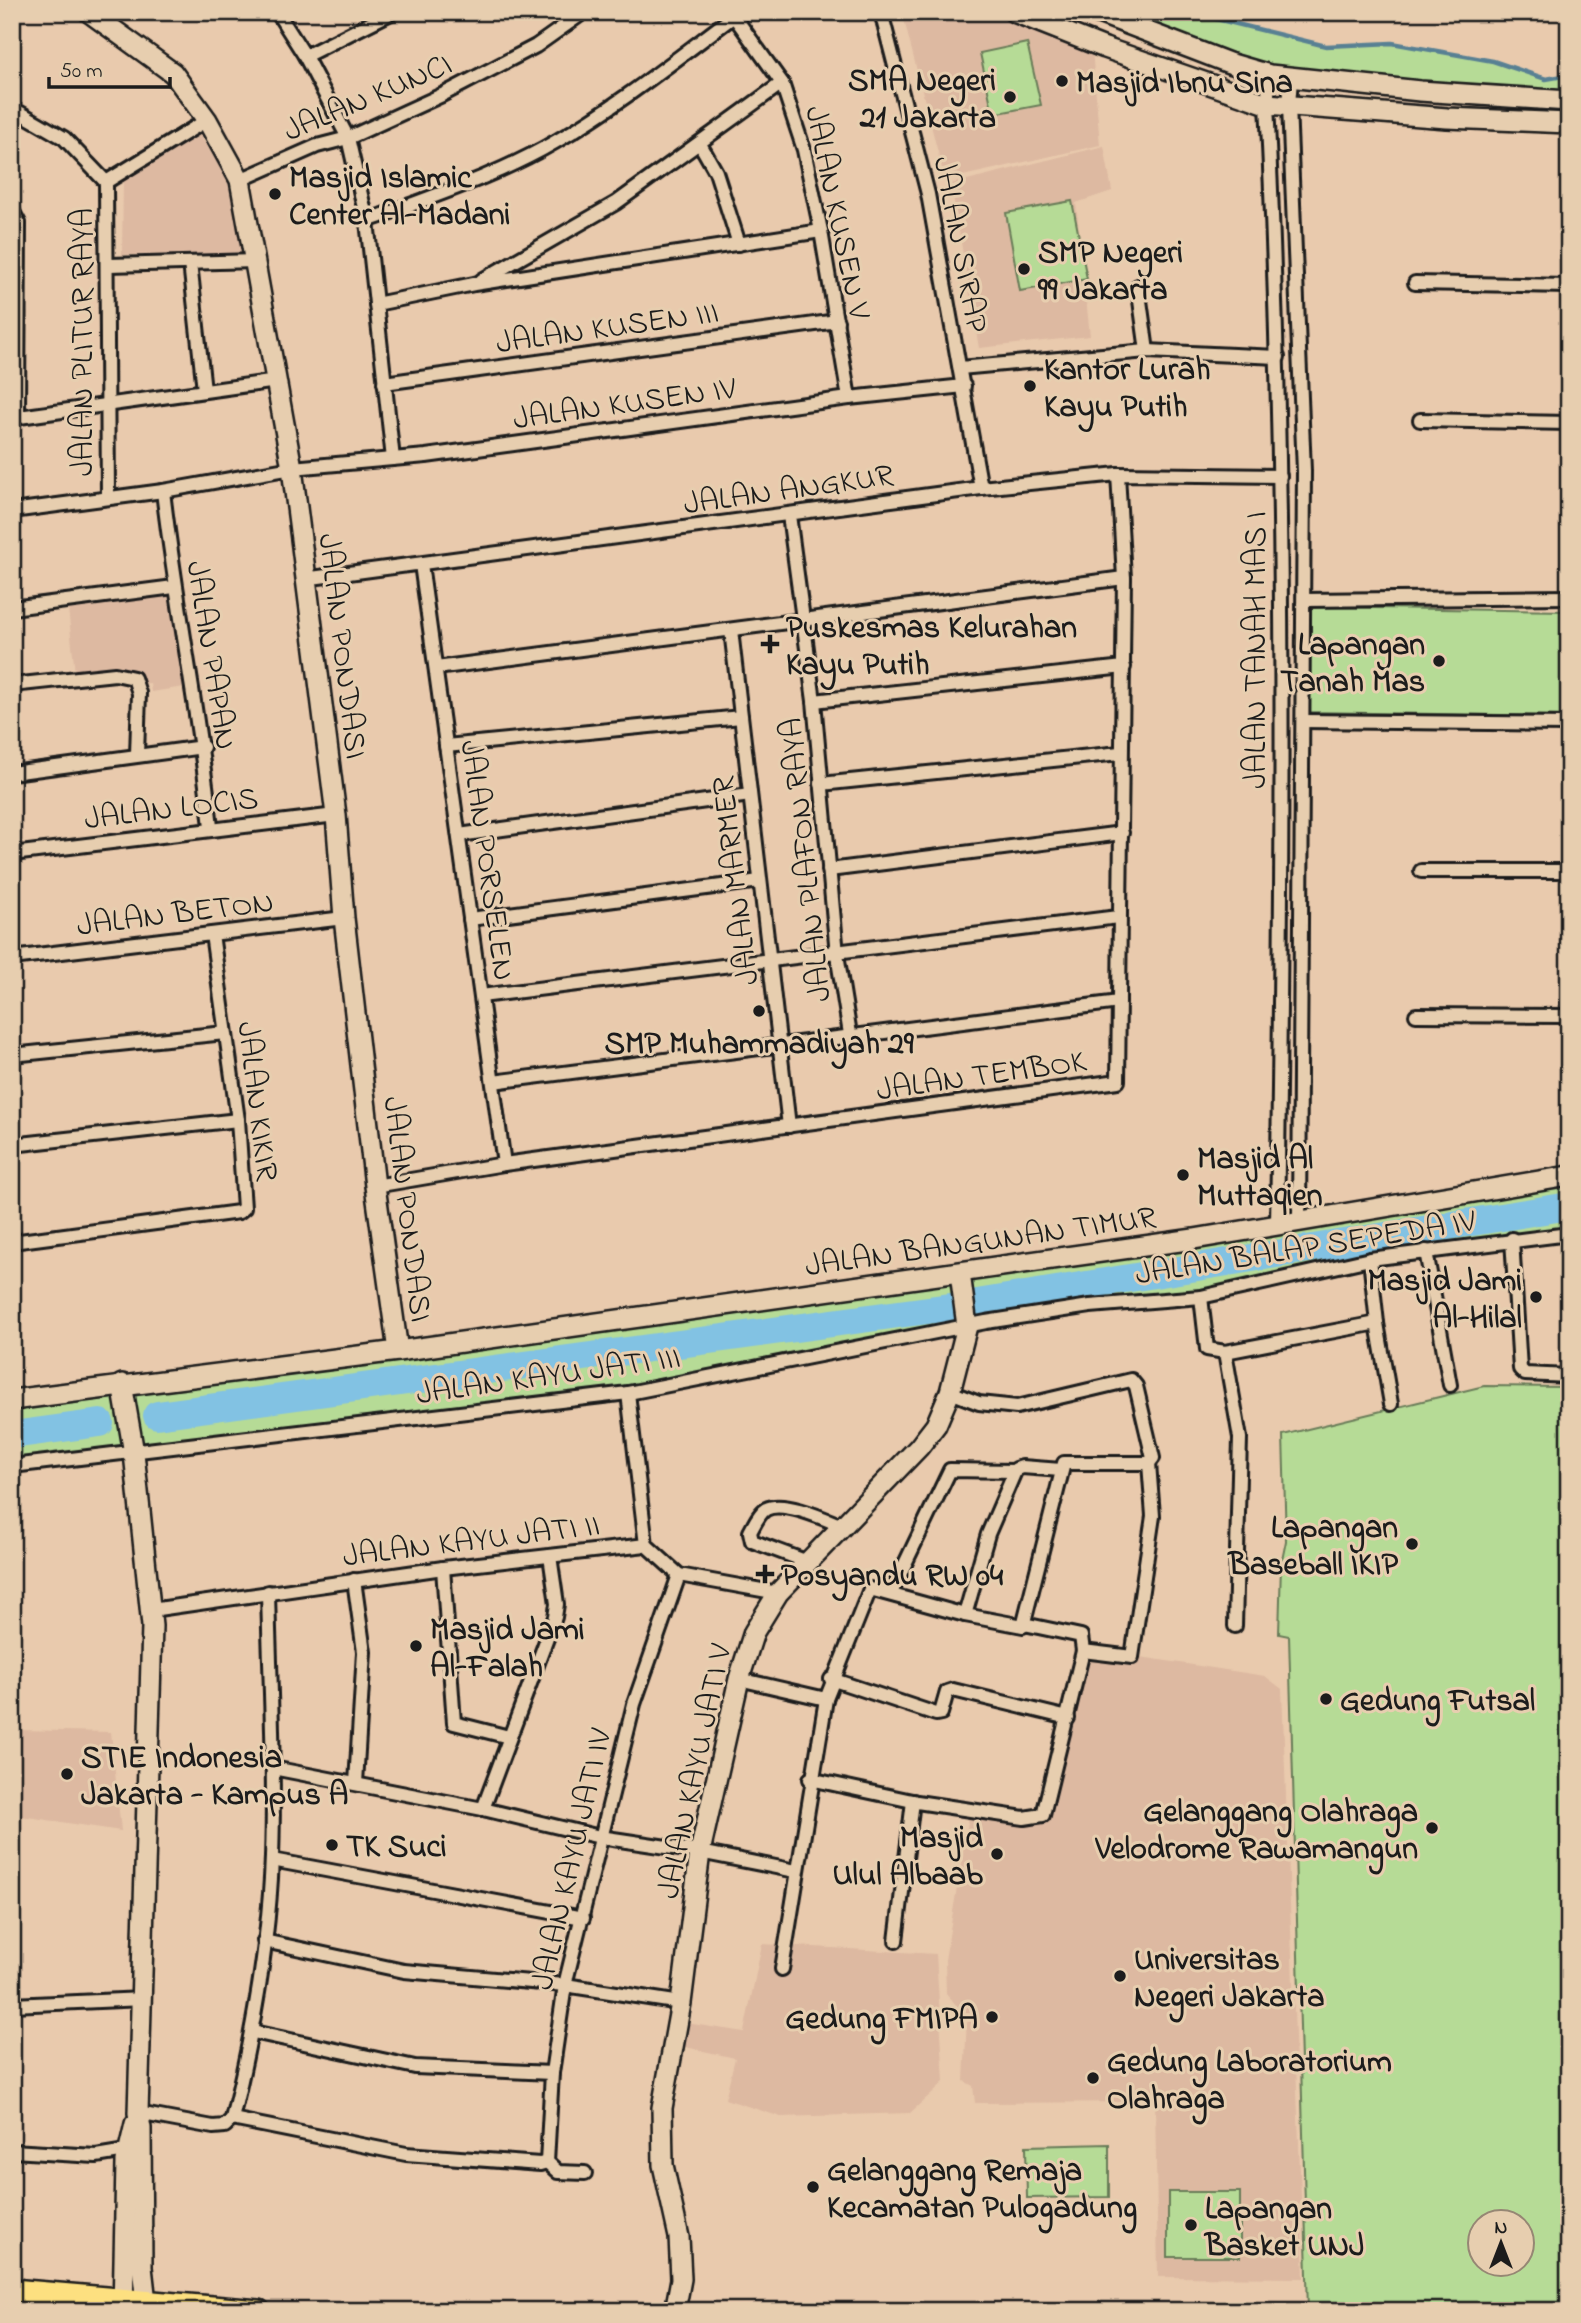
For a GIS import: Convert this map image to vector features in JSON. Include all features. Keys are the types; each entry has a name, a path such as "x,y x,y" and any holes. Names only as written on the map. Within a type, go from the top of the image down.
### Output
{"main road":[{"path":"12,2290 123,2306 259,2311"}],"street":[{"name":"JALAN PONDASI","path":"89,12 173,73 207,120 240,180 292,468 336,815 344,918 375,1186 398,1351"},
{"path":"277,12 305,56 348,138 367,221 393,459"},
{"path":"305,56 393,12"},
{"name":"JALAN KUNCI","path":"240,180 317,146 348,138 536,46 584,12"},
{"name":"JALAN SIRAP","path":"881,12 928,194 981,488"},
{"path":"1014,12 1105,48 1267,104 1569,123"},
{"path":"1096,12 1229,63 1291,79 1569,101"},
{"path":"367,221 480,178 553,144 619,103 733,14"},
{"name":"JALAN KUSEN V","path":"733,14 782,83 804,150 821,231 849,398"},
{"name":"JALAN TANAH MAS I","path":"1270,75 1267,104 1278,357 1280,476 1282,940 1277,1226"},
{"name":"JALAN TANAH MAS I","path":"1291,79 1289,105 1304,471 1299,1223"},
{"path":"474,284 615,203 782,83"},
{"name":"JALAN PLITUR RAYA","path":"12,108 64,138 106,182 109,265 106,403 108,498"},
{"path":"106,182 207,120"},
{"path":"700,144 716,173 739,244"},
{"path":"12,210 19,223 15,418 277,380"},
{"path":"376,304 474,284 821,231"},
{"path":"109,265 256,261"},
{"path":"190,263 204,390"},
{"path":"1415,284 1569,286"},
{"path":"1139,286 1147,351"},
{"name":"JALAN KUSEN III","path":"384,383 837,321"},
{"path":"960,368 1147,351 1278,357"},
{"name":"JALAN KUSEN IV","path":"12,510 163,491 292,468 393,459 849,398 964,386"},
{"path":"1420,421 1569,423"},
{"name":"JALAN ANGKUR","path":"304,579 981,488 1118,474 1280,476"},
{"name":"JALAN TEMBOK","path":"375,1186 504,1164 1112,1083 1119,1075 1118,917 1122,833 1120,753 1124,667 1124,579 1118,474"},
{"name":"JALAN PAPAN","path":"163,491 174,587 203,747 211,827"},
{"name":"JALAN PLAFON RAYA","path":"789,515 814,701 836,954 850,1034"},
{"name":"JALAN PORSELEN","path":"421,564 504,1164"},
{"path":"436,668 1124,579"},
{"path":"12,608 174,587"},
{"path":"1304,600 1569,597"},
{"name":"JALAN MARMER","path":"731,630 789,1126"},
{"path":"814,701 1124,667"},
{"path":"12,685 115,674 134,678 139,693 137,755"},
{"path":"446,746 741,717"},
{"path":"1303,721 1569,724"},
{"path":"12,773 203,747"},
{"path":"821,784 1120,753"},
{"path":"459,835 750,795"},
{"name":"JALAN LOCIS","path":"12,853 211,827 336,815"},
{"path":"829,870 1122,833"},
{"path":"1421,871 1569,871"},
{"path":"470,919 760,881"},
{"path":"481,996 1118,917"},
{"name":"JALAN BETON","path":"12,958 344,918"},
{"name":"JALAN KIKIR","path":"12,1242 242,1210 246,1199 238,1120 212,934"},
{"path":"493,1082 850,1034 1119,1002"},
{"path":"1416,1015 1569,1016"},
{"path":"12,1055 225,1033"},
{"path":"12,1145 238,1120"},
{"name":"JALAN BANGUNAN TIMUR","path":"12,1400 960,1278 1569,1176"},
{"name":"JALAN BALAP SEPEDA IV","path":"967,1324 1090,1306 1200,1297 1370,1259 1512,1239 1569,1234"},
{"path":"1512,1239 1520,1369 1525,1374 1569,1376"},
{"path":"1426,1251 1450,1385"},
{"path":"1370,1259 1377,1323 1391,1404"},
{"name":"JALAN KAYU JATI V","path":"675,2311 681,2279 679,2237 663,2165 661,2133 701,1852 739,1679 754,1632 778,1593 919,1447 936,1425 950,1392 967,1324 960,1278"},
{"path":"1200,1297 1208,1349 1225,1352 1377,1323"},
{"name":"JALAN KAYU JATI III","path":"12,1466 133,1449 628,1393 967,1324"},
{"path":"1225,1352 1240,1438 1235,1626"},
{"path":"950,1392 979,1403 1017,1407 1131,1380 1136,1386 1153,1455 1149,1463 1153,1516 1132,1657 1083,1651"},
{"path":"123,1386 133,1449 151,1610 138,2113 146,2306"},
{"name":"JALAN KAYU JATI II","path":"151,1610 443,1568 646,1545 628,1393"},
{"path":"1024,1623 1061,1470 1068,1461 1149,1463"},
{"path":"891,1593 950,1470 1015,1471 1022,1467 1061,1470"},
{"path":"965,1615 988,1534 1015,1471"},
{"path":"807,1562 752,1541 750,1532 762,1513 770,1508 792,1509 842,1526"},
{"path":"646,1545 679,1575 778,1593"},
{"path":"483,1810 557,1610 550,1556"},
{"path":"443,1568 454,1723 509,1737"},
{"name":"JALAN KAYU JATI IV","path":"547,2162 552,2073 565,1984 634,1704 679,1575"},
{"path":"354,1580 364,1652 356,1783"},
{"path":"782,1969 810,1779 826,1699 831,1679 866,1593 876,1589 965,1615 1014,1626 1024,1623 1081,1636 1083,1651 1044,1815 1024,1818 913,1801 810,1779"},
{"path":"138,2113 214,2127 225,2126 232,2119 253,2032 272,1860 273,1768 268,1592"},
{"path":"739,1679 826,1699"},
{"path":"831,1679 936,1714 941,1713 947,1692 953,1690 1068,1718"},
{"path":"273,1768 356,1783 600,1837 701,1852 796,1871"},
{"path":"896,1941 913,1801"},
{"path":"272,1860 583,1918"},
{"path":"264,1941 404,1971 565,1984 681,2003"},
{"path":"12,2005 143,1999"},
{"path":"253,2032 415,2067 552,2073"},
{"path":"123,2306 126,2151 138,2113"},
{"path":"232,2119 406,2154 540,2164 547,2162 552,2170 558,2172 585,2173"},
{"path":"12,2151 96,2156 126,2151"}],"shaded area":[{"name":"SMA Negeri 21 Jakarta","path":"902,12 992,12 1092,49 1100,145 945,180"},
{"path":"200,135 235,192 244,254 122,255 123,181"},
{"name":"SMP Negeri 99 Jakarta","path":"1104,146 1112,191 1076,203 1090,336 979,348 951,184"},
{"path":"176,584 191,686 151,692 150,683 140,684 138,669 75,673 67,599"},
{"name":"Universitas Negeri Jakarta","path":"1088,1649 1265,1676 1282,1689 1304,2278 1158,2277 1155,2102 975,2103 973,2086 964,2081 967,2018 946,1993 945,1960 970,1809 1045,1821"},
{"name":"STIE Indonesia Jakarta - Kampus A","path":"16,1730 111,1732 121,1831 21,1816"},
{"path":"762,1944 936,1954 944,2082 910,2113 781,2117 725,2099 735,2058 681,2046 686,2023 744,2032"}],"green space":[{"path":"1098,12 1189,12 1326,46 1392,43 1493,61 1546,79 1569,75 1569,101 1291,79"},
{"path":"1027,43 1041,105 993,114 980,53"},
{"path":"1072,201 1087,279 1020,291 1006,213"},
{"name":"Lapangan Tanah Mas","path":"1310,607 1569,611 1569,716 1308,712"},
{"path":"1569,1175 1569,1234 1426,1251 1201,1297 1090,1306 628,1393 12,1466 12,1400 538,1331"},
{"name":"Gelanggang Olahraga Velodrome Rawamangun","path":"1484,1386 1569,1387 1569,2311 1308,2311 1289,1636 1279,1634 1281,1565 1286,1541 1283,1435"},
{"path":"1109,2144 1109,2197 1027,2198 1026,2146"},
{"name":"Lapangan Basket UNJ","path":"1168,2192 1240,2192 1240,2257 1168,2257"}],"waterway":[{"path":"1188,12 1326,46 1392,43 1493,61 1546,79 1569,75"},
{"path":"157,1415 965,1305 1569,1206"},
{"path":"12,1435 100,1423"}],"place":[{"name":"Masjid Ibnu Sina","path":"1062,81"},
{"name":"SMA Negeri 21 Jakarta","path":"1010,97"},
{"name":"Masjid Islamic Center Al-Madani","path":"275,194"},
{"name":"SMP Negeri 99 Jakarta","path":"1024,269"},
{"name":"Kantor Lurah Kayu Putih","path":"1030,386"},
{"name":"Puskesmas Kelurahan Kayu Putih","path":"770,644"},
{"name":"Lapangan Tanah Mas","path":"1439,661"},
{"name":"SMP Muhammadiyah 29","path":"759,1011"},
{"name":"Masjid Al Muttaqien","path":"1183,1175"},
{"name":"Masjid Jami Al-Hilal","path":"1536,1297"},
{"name":"Lapangan Baseball IKIP","path":"1412,1544"},
{"name":"Posyandu RW 04","path":"765,1574"},
{"name":"Masjid Jami Al-Falah","path":"416,1646"},
{"name":"Gedung Futsal","path":"1326,1699"},
{"name":"STIE Indonesia Jakarta - Kampus A","path":"67,1774"},
{"name":"Gelanggang Olahraga Velodrome Rawamangun","path":"1432,1828"},
{"name":"TK Suci","path":"332,1845"},
{"name":"Masjid Ulul Albaab","path":"997,1854"},
{"name":"Universitas Negeri Jakarta","path":"1120,1976"},
{"name":"Gedung FMIPA","path":"992,2017"},
{"name":"Gedung Laboratorium Olahraga","path":"1093,2078"},
{"name":"Gelanggang Remaja Kecamatan Pulogadung","path":"813,2187"},
{"name":"Lapangan Basket UNJ","path":"1191,2225"}]}
